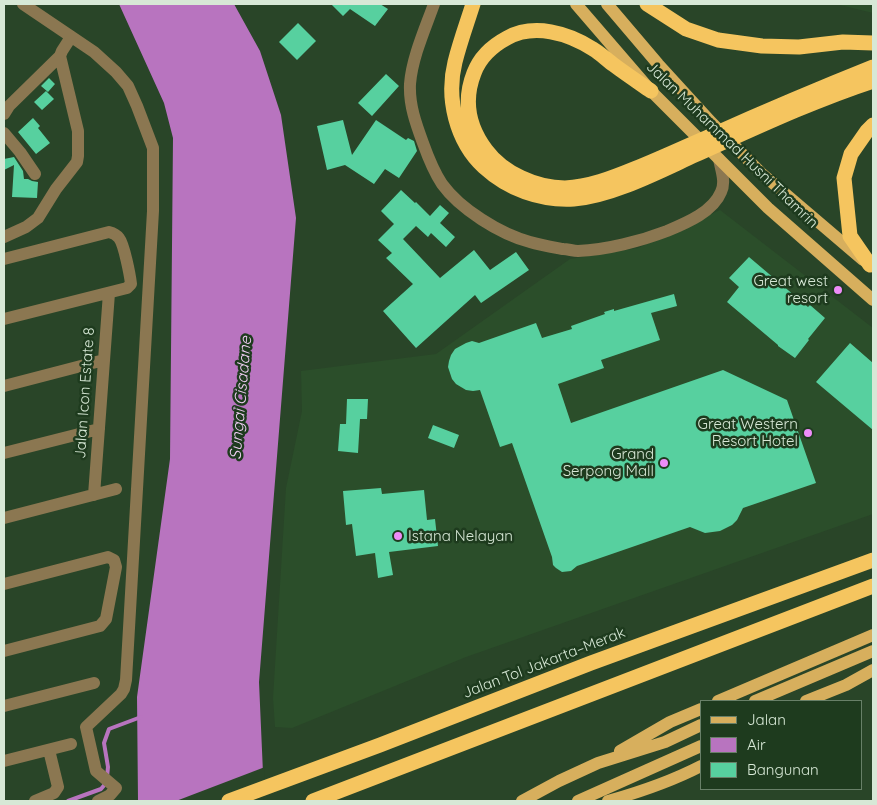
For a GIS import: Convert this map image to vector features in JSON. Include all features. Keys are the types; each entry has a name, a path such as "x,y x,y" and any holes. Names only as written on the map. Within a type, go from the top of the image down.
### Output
{"highway":[{"path":"474,4 455,62 452,81 452,98 460,133 469,150 496,177 513,187 535,195 555,199 575,199 593,196 614,189 665,162 873,67"},
{"path":"648,4 686,29 718,40 762,46 799,47 842,42 873,43"},
{"path":"651,91 582,43 563,34 530,30 513,34 495,44 476,68 467,98 471,126 479,141 501,165 513,174 529,181 563,188 592,184 665,162"},
{"path":"753,122 806,106 873,81"},
{"path":"871,267 850,236 844,178 851,154 867,130 873,125"},
{"name":"Jalan Tol Jakarta–Merak","path":"229,801 591,663 873,560"},
{"path":"313,801 873,586"}],"main road":[{"name":"Jalan Muhammad Husni Thamrin","path":"576,4 651,91 719,159 774,213 873,300"},
{"name":"Jalan Muhammad Husni Thamrin","path":"607,4 658,64 761,173 871,267"},
{"path":"720,700 873,635"},
{"path":"757,700 873,651"},
{"path":"808,700 846,685 873,670"},
{"path":"522,801 598,763 670,722 700,709"},
{"path":"598,763 665,742 700,725"},
{"path":"578,801 700,746"},
{"path":"608,801 632,794 700,766"}],"street":[{"path":"23,4 94,52 116,72 128,86 153,148 153,221 126,680 121,694 86,727 96,771 116,788 110,795 98,801"},
{"path":"434,4 412,74 410,94 414,116 432,167 442,184 455,199 471,212 507,234 529,242 578,251 628,243 655,235 680,226 707,211 713,205 722,192 724,183 719,159"},
{"path":"4,114 9,106 60,56 71,37"},
{"path":"4,237 26,228 38,218 56,189 77,162 78,131 60,56"},
{"path":"4,133 35,174"},
{"path":"4,259 109,232 115,233 120,239 131,284 127,288 4,320"},
{"name":"Jalan Icon Estate 8","path":"94,495 108,293"},
{"path":"4,386 104,360"},
{"path":"4,453 98,429"},
{"path":"4,518 116,489"},
{"path":"4,584 108,557 114,560 116,567 106,619 100,626 4,650"},
{"path":"4,706 94,683"},
{"path":"4,761 70,744"},
{"path":"35,801 54,793 58,787 49,750"}],"shaded area":[{"path":"836,4 873,4 873,13"},
{"path":"720,210 873,328 873,514 466,657 292,728 275,727 273,698 286,488 302,411 301,371 436,354 570,259 638,248"}],"water":[{"name":"Sungai Cisadane","path":"119,4 234,4 260,51 281,115 296,218 259,682 263,773 261,801 138,801 137,697 170,459 173,138 164,103"}],"pier":[{"path":"265,767 263,801 176,801"}],"building":[{"path":"331,4 380,4 388,9 375,26 350,9 343,16"},
{"path":"298,23 316,41 297,60 279,42"},
{"path":"386,74 399,86 372,116 358,103"},
{"path":"49,78 55,84 48,92 41,86"},
{"path":"46,91 54,99 42,110 34,102"},
{"path":"33,118 50,143 36,154 18,132"},
{"path":"343,120 352,155 376,120 406,140 408,138 414,141 417,151 399,178 385,169 374,184 345,165 327,170 317,126"},
{"path":"14,157 23,171 24,179 38,182 37,198 12,197 14,165 4,170 4,159"},
{"path":"401,190 430,216 440,205 449,213 440,223 455,237 446,247 431,233 428,237 416,226 403,239 440,278 474,250 490,270 516,252 529,270 481,303 475,295 416,348 383,311 413,284 386,258 392,253 378,240 394,224 381,211"},
{"path":"749,257 808,307 810,305 825,318 795,358 778,346 727,302 739,287 729,278"},
{"name":"Grand Serpong Mall","path":"674,294 677,306 651,313 660,340 601,360 604,368 558,384 571,423 723,370 787,400 816,483 743,508 732,525 720,531 705,533 690,527 577,566 571,571 562,572 553,565 552,557 512,443 500,447 480,390 466,390 452,379 448,367 451,355 455,349 466,343 472,341 479,343 536,323 542,338 572,329 571,326 605,314 604,312 614,309 614,311"},
{"path":"850,343 873,363 873,430 816,382"},
{"path":"347,399 368,399 367,419 360,419 358,453 338,451 340,424 346,424"},
{"path":"433,425 459,435 454,448 428,438"},
{"path":"381,488 382,494 424,490 427,520 435,519 438,546 389,552 393,575 378,578 375,553 356,556 352,524 346,525 343,491"}],"waterway":[{"path":"107,777 108,767 104,743 109,729 141,717"},
{"path":"68,801 101,789 106,783"}],"place":[{"name":"Great west resort","path":"838,290"},
{"name":"Great Western Resort Hotel","path":"808,433"},
{"name":"Grand Serpong Mall","path":"664,463"},
{"name":"Istana Nelayan","path":"398,536"}]}
